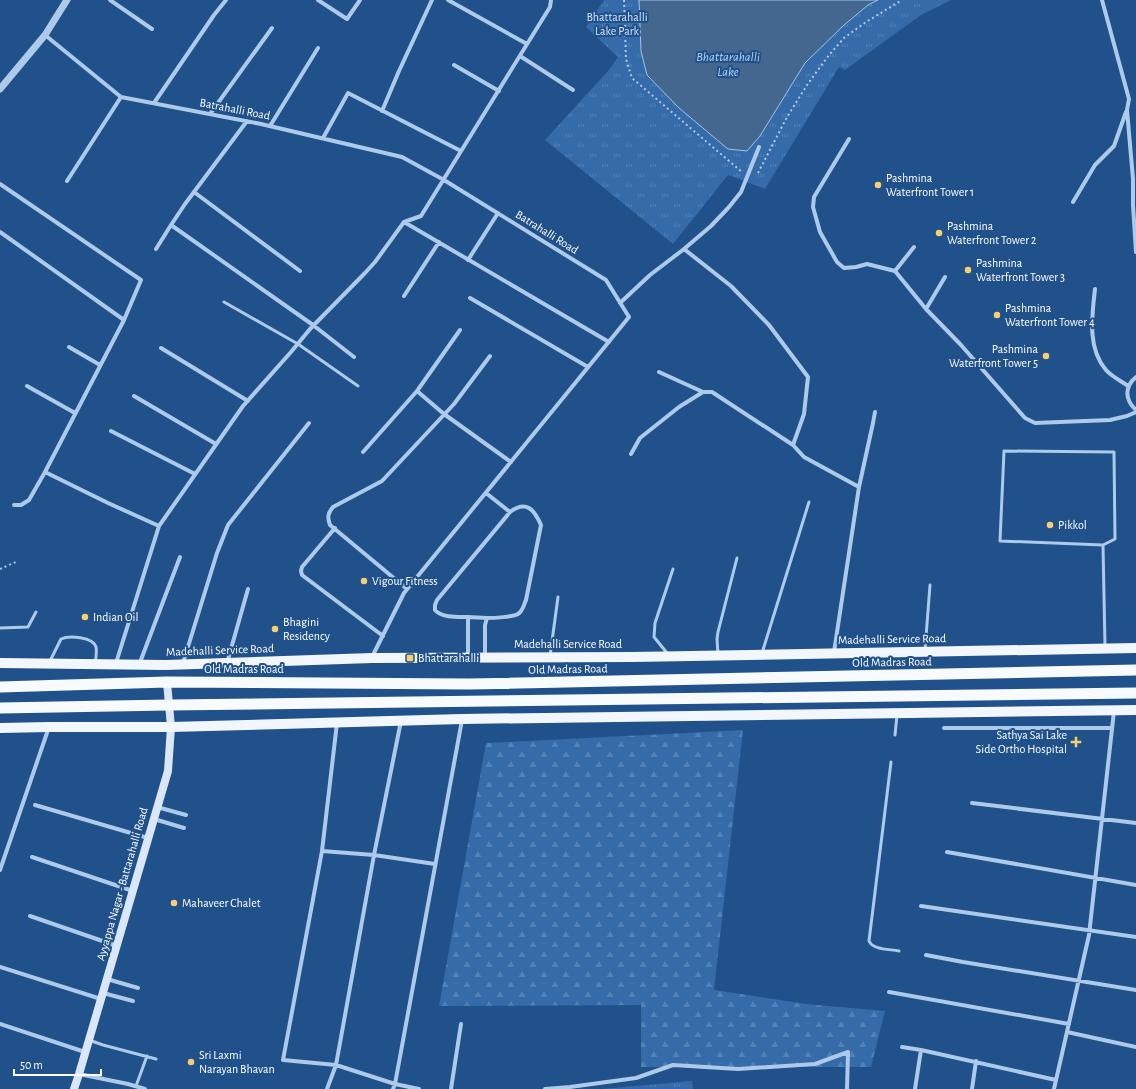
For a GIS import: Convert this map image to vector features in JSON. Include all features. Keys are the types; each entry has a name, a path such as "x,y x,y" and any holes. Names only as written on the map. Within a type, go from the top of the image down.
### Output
{"highway":[{"name":"Old Madras Road","path":"0,687 167,682 469,684 1136,670"},
{"path":"0,708 1136,693"}],"main road":[{"name":"Madehalli Service Road","path":"0,663 182,665 372,658 718,656 1136,648"},
{"name":"Ayyappa Nagar - Battarahalli Road","path":"74,1089 80,1074 168,771 171,727 167,682"},
{"path":"0,728 171,727 401,720 1136,710"}],"street":[{"path":"0,89 45,35 67,0"},
{"path":"110,0 152,29"},
{"path":"154,103 214,15 226,0"},
{"path":"318,0 347,19 360,0"},
{"path":"382,112 432,0"},
{"path":"448,0 527,44"},
{"path":"116,664 159,526 248,401 313,325 370,268 404,222 421,216 550,7 551,0"},
{"path":"1074,202 1095,165 1114,146 1127,110 1129,99 1102,0"},
{"path":"210,114 272,28"},
{"name":"Batrahalli Road","path":"45,35 121,97 247,121 402,157 444,180 606,280 629,317 407,589 372,658"},
{"path":"270,126 318,48"},
{"path":"520,56 573,90"},
{"path":"454,65 499,90"},
{"path":"323,138 348,93 382,112 461,151"},
{"path":"67,181 121,97"},
{"path":"1127,110 1134,184 1136,252"},
{"path":"156,249 194,192 247,121"},
{"path":"849,139 814,197 813,207 820,232 837,262 844,268 867,264 895,271 926,309 961,345 1025,418 1035,423 1110,420 1127,416 1136,411 1131,405 1127,393 1128,386 1136,377"},
{"path":"620,303 650,275 711,226 741,192 760,146"},
{"path":"0,184 141,280 124,320 46,472 29,500 21,505 14,505"},
{"path":"194,192 300,271"},
{"path":"468,260 498,213"},
{"path":"404,222 609,342"},
{"path":"171,226 313,325 354,357"},
{"path":"0,232 124,320"},
{"path":"404,296 439,242"},
{"path":"895,271 914,247"},
{"path":"684,249 731,286 769,325 808,377 804,414 792,445"},
{"path":"926,309 945,277"},
{"path":"1095,289 1092,332 1098,357 1106,371 1128,386"},
{"path":"470,298 588,367"},
{"path":"363,452 417,391 460,330"},
{"path":"70,347 100,365"},
{"path":"161,348 248,401"},
{"path":"407,589 330,524 328,513 333,507 382,481 454,404 490,356"},
{"path":"659,372 703,392 712,392 792,445 804,457 859,487"},
{"path":"27,386 75,413"},
{"path":"417,391 444,414 511,462"},
{"path":"631,454 640,438 679,407 703,392"},
{"path":"134,396 216,444"},
{"path":"834,653 859,487 875,412"},
{"path":"182,665 228,525 309,423"},
{"path":"111,431 195,474"},
{"path":"46,472 108,504 159,526"},
{"path":"486,493 510,512"},
{"path":"524,506 530,508 537,514 540,525 526,600 522,609 518,614 504,617 468,618 444,616 438,613 435,610 437,600 510,512 524,506"},
{"path":"335,528 302,567 302,575 383,636"},
{"path":"139,665 180,557"},
{"path":"226,663 248,589"},
{"path":"468,618 468,657"},
{"path":"485,657 485,625 487,618"},
{"path":"1054,1089 1089,931 1114,710"},
{"path":"394,1087 462,719"},
{"path":"326,1089 336,1065 374,855 401,720"},
{"path":"337,722 322,850 283,1060 336,1065 394,1087 419,1089"},
{"path":"0,870 49,727"},
{"path":"944,728 1112,728"},
{"path":"972,802 1136,823"},
{"path":"35,805 148,838"},
{"path":"157,807 186,815"},
{"path":"154,819 184,828"},
{"path":"322,850 374,855 435,864"},
{"path":"947,852 1136,885"},
{"path":"32,857 133,891"},
{"path":"921,906 1136,937"},
{"path":"30,916 117,946"},
{"path":"926,955 1136,990"},
{"path":"0,967 102,996 133,1001"},
{"path":"107,979 138,988"},
{"path":"889,992 1069,1024"},
{"path":"0,1024 86,1052"},
{"path":"451,1089 461,1024"},
{"path":"1067,1032 1136,1047"},
{"path":"902,1047 976,1061 1056,1080"},
{"path":"915,1089 922,1050"},
{"path":"545,1089 636,1078 673,1064 738,1069 815,1064 848,1052 847,1089"},
{"path":"972,1089 976,1061"},
{"path":"80,1074 145,1089"}],"lane":[{"path":"224,302 298,344 358,386"},
{"path":"1004,451 1114,452 1115,539 1102,545 1000,541 1004,451"},
{"path":"761,655 809,502"},
{"path":"1102,545 1105,648"},
{"path":"718,656 718,632 737,558"},
{"path":"669,656 654,637 655,623 673,569"},
{"path":"925,652 930,585"},
{"path":"550,657 558,597"},
{"path":"0,628 28,627 36,612"},
{"path":"49,663 61,639 66,636 89,639 96,647 96,663"},
{"path":"895,735 897,713"},
{"path":"891,762 869,941 876,947 899,950"},
{"path":"89,1040 156,1059"},
{"path":"136,1088 147,1056"}],"path":[{"path":"624,0 626,59 632,78 742,172"},
{"path":"756,175 760,171 787,117 807,85 844,38 866,22 902,0"},
{"path":"0,569 18,561"}],"green space":[{"name":"Bhattarahalli Lake Park","path":"604,0 639,0 641,51 647,75 679,108 728,149 760,136 805,63 844,25 868,5 878,0 951,0 921,15 845,70 839,67 765,189 728,175 673,244 545,140 608,71 618,57 586,27"},
{"path":"743,730 714,990 806,1004 885,1011 871,1067 641,1067 641,1005 439,1006 486,743"},
{"path":"692,1081 693,1089 602,1089"}],"water":[{"name":"Bhattarahalli Lake","path":"639,0 878,0 868,5 844,25 805,63 760,136 747,151 728,149 679,108 647,75 641,51"}],"place":[{"name":"Pashmina Waterfront Tower 1","path":"878,185"},
{"name":"Pashmina Waterfront Tower 2","path":"939,233"},
{"name":"Pashmina Waterfront Tower 3","path":"968,270"},
{"name":"Pashmina Waterfront Tower 4","path":"997,315"},
{"name":"Pashmina Waterfront Tower 5","path":"1046,356"},
{"name":"Pikkol","path":"1050,525"},
{"name":"Vigour Fitness","path":"364,581"},
{"name":"Indian Oil","path":"85,617"},
{"name":"Bhagini Residency","path":"275,629"},
{"name":"Bhattarahalli","path":"410,658"},
{"name":"Sathya Sai Lake Side Ortho Hospital","path":"1076,742"},
{"name":"Mahaveer Chalet","path":"174,903"},
{"name":"Sri Laxmi Narayan Bhavan","path":"191,1062"}]}
